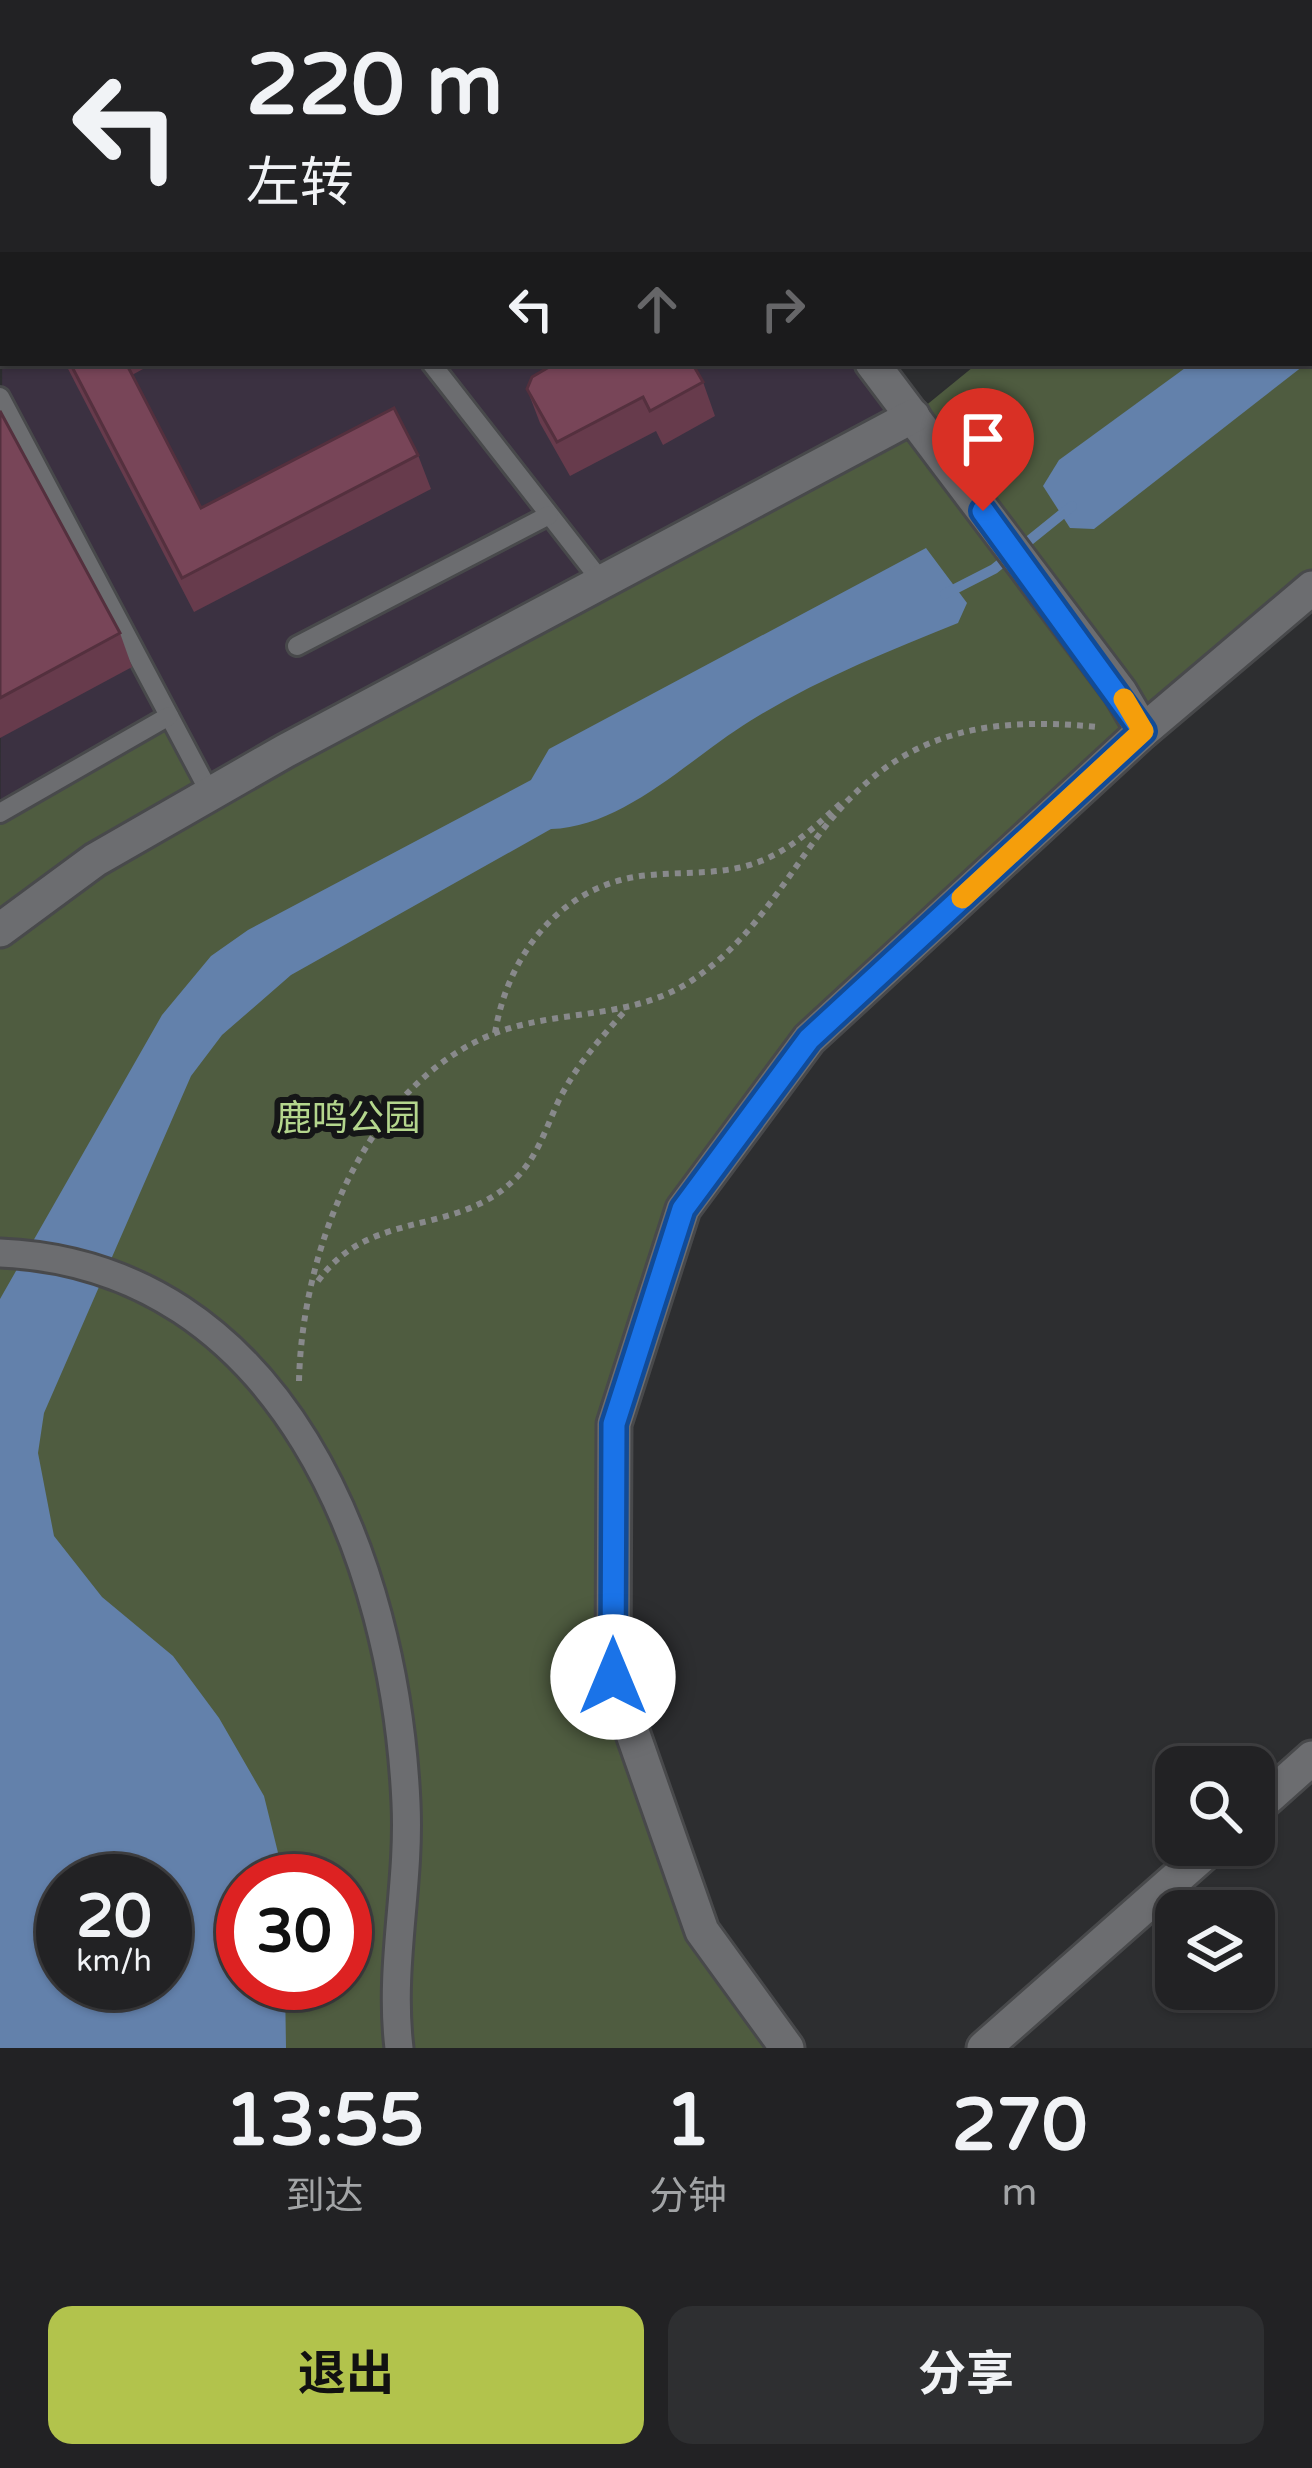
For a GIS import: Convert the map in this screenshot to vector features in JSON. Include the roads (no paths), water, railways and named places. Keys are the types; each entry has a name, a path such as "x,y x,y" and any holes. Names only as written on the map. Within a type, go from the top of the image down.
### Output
{"street":[{"path":"874,366 1120,692 1143,731"},
{"path":"0,930 95,860 210,793 913,416"},
{"path":"787,2048 702,1930 613,1677 614,1424 683,1209 809,1039 1143,731 1312,589"},
{"path":"0,1253 90,1266 157,1297 211,1330 244,1360 298,1427 347,1523 373,1599 400,1717 407,1869 396,1937 399,2048"},
{"path":"1275,1791 1312,1758"},
{"path":"984,2048 1190,1866"}],"lane":[{"path":"433,366 602,582"},
{"path":"0,397 210,793"},
{"path":"297,646 549,514"},
{"path":"0,813 169,716"}],"water":[{"path":"1188,366 1303,366 1094,529 1070,528 1043,486 1059,460"},
{"path":"926,548 967,603 958,623 774,706 630,804 578,825 551,829 291,975 222,1035 191,1076 44,1413 38,1453 54,1536 102,1597 173,1656 219,1718 264,1796 278,1854 216,1854 216,2010 285,2010 286,2048 0,2048 0,1299 162,1015 211,956 248,930 531,780 549,749"}],"waterway":[{"path":"945,594 994,569 1072,506"}],"park label":[{"name":"鹿鸣公园","path":"348,1117"}]}
